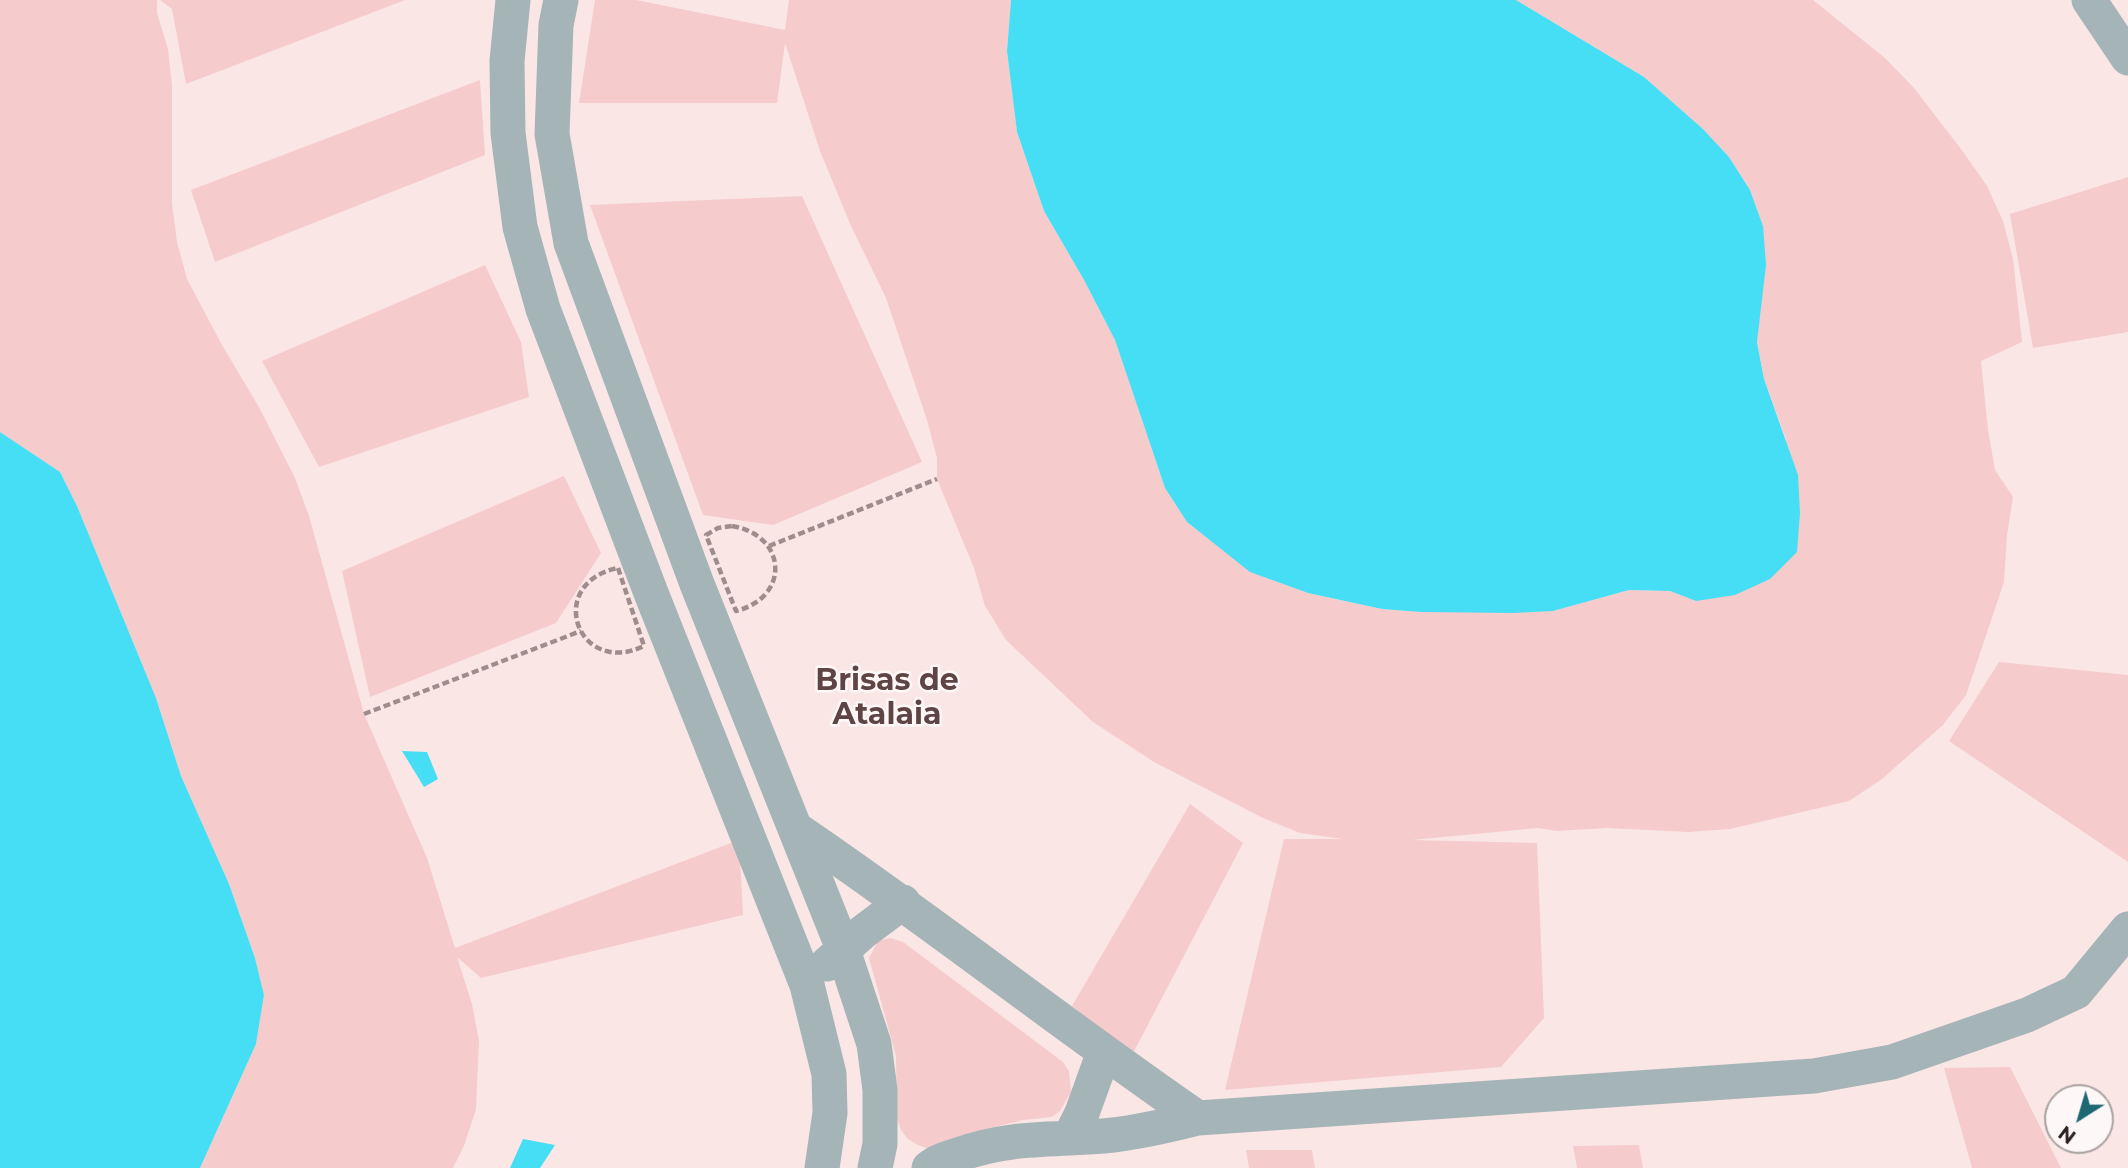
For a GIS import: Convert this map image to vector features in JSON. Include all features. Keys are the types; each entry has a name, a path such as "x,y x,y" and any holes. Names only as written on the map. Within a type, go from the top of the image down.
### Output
{"street":[{"path":"513,0 507,61 508,133 520,227 544,309 651,593 807,985 830,1074 830,1113 822,1168"},
{"path":"561,0 556,26 552,134 571,243 697,584 842,949 874,1044 880,1090 877,1156"},
{"path":"2089,0 2128,58"},
{"path":"796,828 904,902 1104,1052 1198,1118"},
{"path":"807,985 842,949 904,902"},
{"path":"2076,992 2128,929"},
{"path":"830,1113 877,1156 908,1157 932,1165 978,1147 1015,1140 1138,1132 1198,1118 1814,1076 1892,1062 2027,1015 2128,969"},
{"path":"1070,1137 1082,1113 1104,1052"}],"path":[{"path":"769,546 937,479"},
{"path":"718,528 747,528 760,535 769,546 774,559 775,574 771,588 762,600 736,611 706,535 718,528"},
{"path":"618,568 644,646 631,652 610,652 590,643 581,631 576,617 576,603 582,589 591,578 604,570 618,568"},
{"path":"364,714 581,631"}],"shaded area":[{"path":"0,0 157,0 157,13 168,49 172,86 172,203 177,242 187,279 260,409 295,478 309,516 364,714 427,858 455,948 739,840 743,915 481,978 457,957 472,1004 479,1041 476,1109 464,1146 453,1168 200,1168 256,1044 264,995 255,958 229,884 181,776 156,698 77,506 60,472 0,432"},
{"path":"160,0 405,0 186,84 172,9"},
{"path":"595,0 636,0 785,30 789,0 1011,0 1007,51 1017,132 1044,211 1115,340 1165,488 1187,522 1251,572 1308,593 1382,609 1421,612 1553,611 1629,590 1670,591 1696,601 1786,439 1764,379 1757,341 1763,226 1750,190 1729,157 1703,129 1644,77 1516,0 1813,0 1885,58 1914,88 1987,186 2003,221 2013,259 2022,342 1981,361 1995,470 2013,497 2004,582 1966,695 1943,725 1882,779 1849,801 1730,829 1688,832 1607,828 1557,831 1538,828 1412,840 1537,843 1544,1018 1501,1067 1225,1090 1284,839 1343,839 1300,833 1263,818 1154,762 1093,722 1006,640 985,606 974,568 937,479 937,458 927,420 886,298 851,226 820,151 785,43 777,103 579,103"},
{"path":"480,80 485,155 215,262 191,190"},
{"path":"2128,177 2128,332 2033,348 2010,214"},
{"path":"802,196 922,462 773,525 703,515 590,205"},
{"path":"485,265 521,342 529,397 319,467 262,361"},
{"path":"564,476 601,553 556,623 370,697 342,571"},
{"path":"1999,662 2128,675 2128,862 1949,741"},
{"path":"1190,804 1243,843 1131,1057 1072,1006"},
{"path":"890,938 903,942 1063,1062 1069,1071 1071,1092 1060,1111 1052,1117 1023,1120 982,1130 929,1149 908,1139 897,1118 896,1056 869,958 878,941"},
{"path":"2010,1067 2044,1134 2044,1154 2054,1154 2061,1168 1972,1168 1944,1068"},
{"path":"1639,1145 1643,1168 1577,1168 1573,1146"},
{"path":"1246,1150 1312,1150 1315,1168 1249,1168"}],"water":[{"path":"1011,0 1516,0 1644,77 1703,129 1729,157 1750,190 1763,226 1766,265 1757,342 1764,379 1798,475 1800,513 1797,552 1770,579 1735,595 1696,601 1670,591 1629,590 1553,611 1513,613 1382,609 1308,593 1250,572 1187,522 1165,488 1115,340 1044,211 1017,132 1007,51"},
{"path":"0,432 60,472 77,506 156,698 181,776 229,884 255,958 264,995 256,1044 200,1168 0,1168"},
{"path":"402,751 427,752 438,779 424,787"},
{"path":"523,1139 555,1145 540,1168 510,1168"}],"district":[{"name":"Brisas de Atalaia","path":"887,698"}]}
